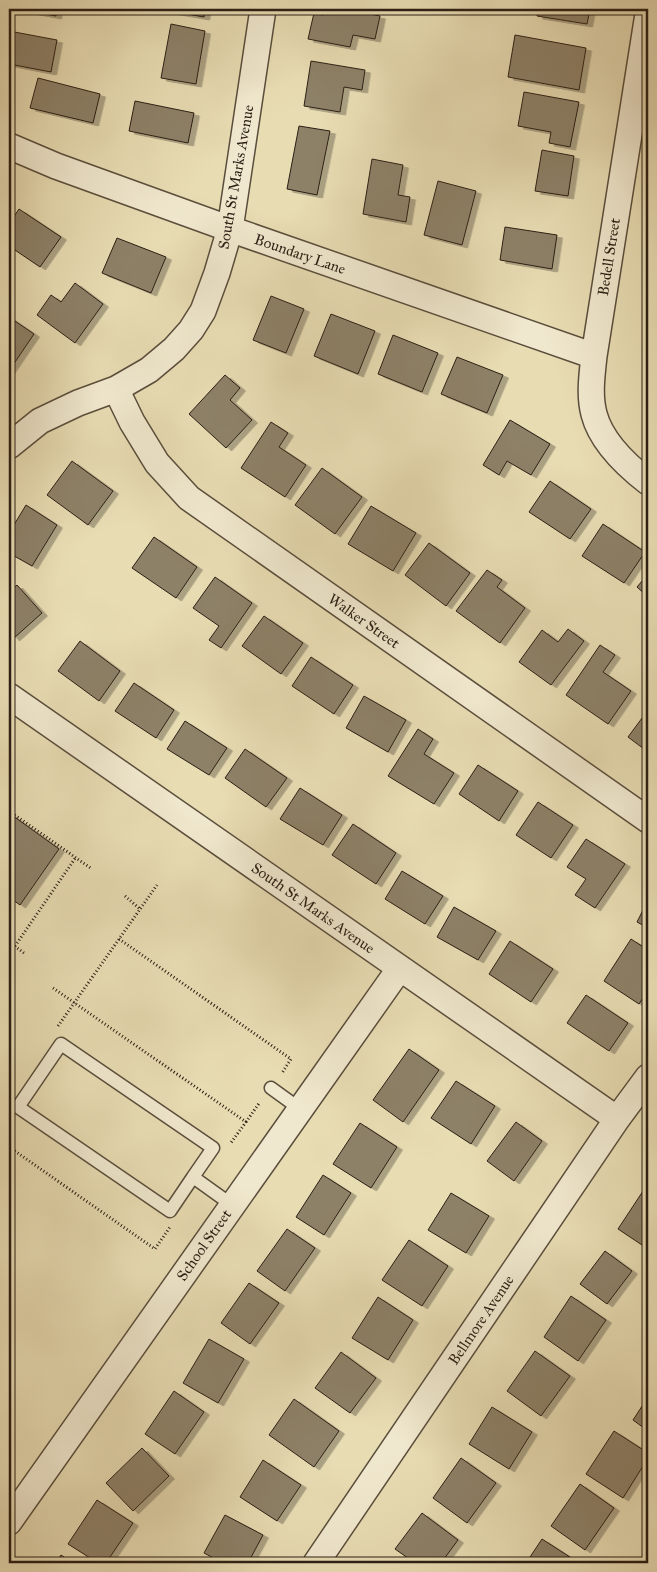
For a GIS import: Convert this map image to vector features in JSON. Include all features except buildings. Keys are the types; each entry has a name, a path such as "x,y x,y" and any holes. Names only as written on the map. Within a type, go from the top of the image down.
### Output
{"street":[{"name":"South St Marks Avenue","path":"9,446 40,421 78,403 116,389 149,370 174,349 191,330 203,311 230,229 263,9"},
{"name":"Bedell Street","path":"648,14 594,356 591,389 594,414 608,442 631,468 648,482"},
{"name":"Boundary Lane","path":"9,146 56,166 230,229 594,356"},
{"name":"Walker Street","path":"116,389 132,422 157,463 189,498 648,820"},
{"name":"South St Marks Avenue","path":"9,696 617,1119"},
{"name":"School Street","path":"9,1522 400,968"},
{"name":"Bellmore Avenue","path":"316,1563 617,1119 648,1077"}],"lane":[{"path":"61,1044 213,1148 170,1211 18,1107 61,1044"},
{"path":"271,1088 300,1109"},
{"path":"193,1177 232,1206"}],"path":[{"path":"9,811 92,869"},
{"path":"15,946 76,857"},
{"path":"58,1026 157,885"},
{"path":"125,896 140,909"},
{"path":"119,939 291,1059 230,1145 213,1148"},
{"path":"9,942 24,953"},
{"path":"53,988 246,1122"},
{"path":"9,1147 155,1249 170,1228 170,1211"}]}
